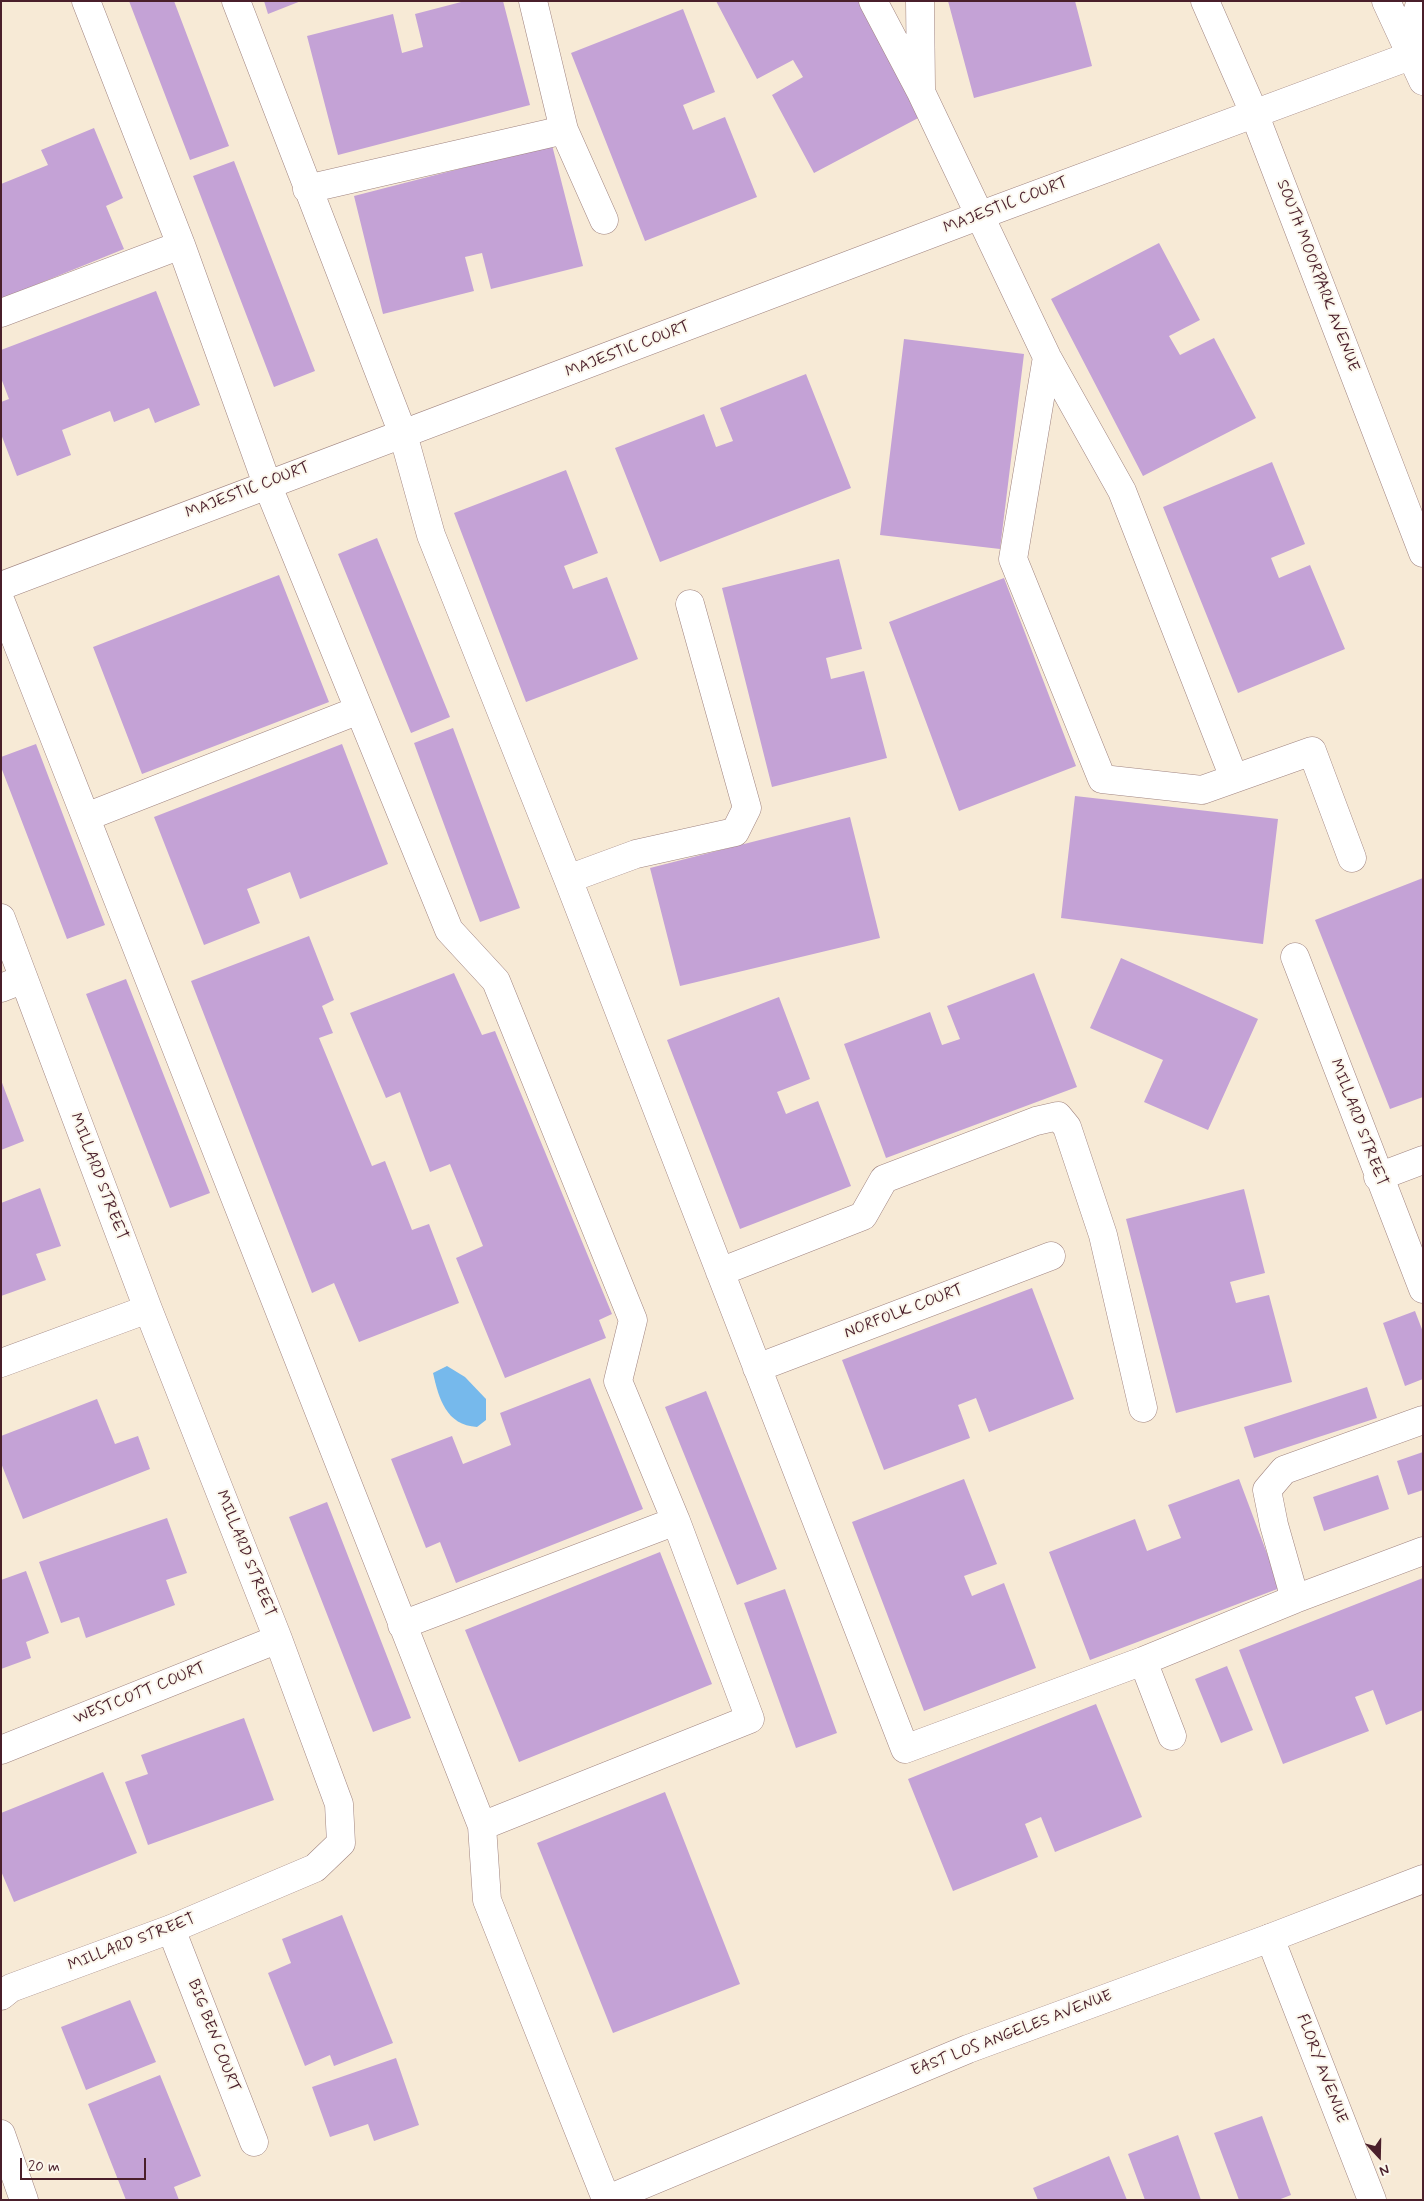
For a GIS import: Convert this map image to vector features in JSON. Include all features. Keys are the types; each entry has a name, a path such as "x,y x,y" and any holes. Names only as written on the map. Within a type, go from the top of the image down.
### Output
{"street":[{"path":"86,1 181,245 267,484 450,930 496,981 633,1320 618,1381 676,1521 750,1719 482,1826"},
{"path":"236,1 403,434 431,535 568,879 905,1748 1143,1661 1295,1599 1423,1551"},
{"path":"533,1 564,130 604,220"},
{"path":"872,1 921,92 1047,357 1122,492 1234,778"},
{"path":"920,1 921,92"},
{"name":"SOUTH MOORPARK AVENUE","path":"1205,1 1254,113 1423,553"},
{"path":"1386,1 1416,61 1423,81"},
{"path":"1416,61 1411,31 1421,1"},
{"name":"MAJESTIC COURT","path":"1,586 1254,113 1416,61"},
{"path":"307,189 564,130"},
{"path":"1,313 181,245"},
{"path":"1047,357 1013,559 1102,780 1202,790 1312,750 1352,858"},
{"path":"1,602 482,1826 487,1900 606,2200"},
{"path":"568,879 636,854 734,832 747,808 690,604"},
{"path":"86,817 359,710"},
{"name":"MILLARD STREET","path":"1,918 13,984 148,1309 278,1640 339,1804 341,1843 315,1868 171,1929 12,1988 1,1996"},
{"name":"MILLARD STREET","path":"1294,956 1378,1177 1423,1289"},
{"path":"720,1272 863,1216 884,1178 1036,1121 1058,1116 1067,1127 1083,1170 1103,1235 1143,1408"},
{"path":"1378,1177 1423,1160"},
{"name":"NORFOLK COURT","path":"757,1368 1051,1256"},
{"path":"1,1363 148,1309"},
{"path":"1295,1599 1274,1526 1266,1490 1284,1470 1423,1420"},
{"path":"402,1625 676,1521"},
{"name":"WESTCOTT COURT","path":"1,1750 278,1640"},
{"path":"1143,1661 1172,1736"},
{"name":"EAST LOS ANGELES AVENUE","path":"606,2200 968,2049 1270,1938 1423,1879"},
{"name":"BIG BEN COURT","path":"171,1929 254,2142"},
{"name":"FLORY AVENUE","path":"1270,1938 1372,2200"},
{"path":"1,2134 24,2200"}],"water":[{"path":"447,1366 465,1377 486,1399 486,1420 477,1427 466,1425 451,1416 441,1401 433,1373"}],"building":[{"path":"129,1 174,1 229,146 190,160"},
{"path":"264,1 301,1 268,14"},
{"path":"465,1 503,1 530,105 338,155 307,36 393,14 402,53 423,47 415,14"},
{"path":"716,1 860,1 922,116 814,173 772,95 803,77 793,60 757,79"},
{"path":"948,1 1075,1 1092,66 974,98"},
{"path":"683,9 715,92 683,105 693,130 725,117 757,197 645,241 571,53"},
{"path":"94,128 123,198 106,206 124,249 1,299 1,184 48,165 41,150"},
{"path":"552,145 583,266 491,289 482,253 465,257 474,291 383,314 354,196"},
{"path":"234,161 315,371 274,387 193,176"},
{"path":"1159,243 1200,320 1169,336 1180,355 1214,338 1256,418 1143,476 1051,299"},
{"path":"156,291 200,405 155,423 149,408 114,422 110,411 62,430 71,455 17,476 1,434 1,402 9,399 1,378 1,350"},
{"path":"904,339 1024,354 1000,549 880,535"},
{"path":"806,374 851,488 660,562 615,448 704,414 716,447 733,441 720,408"},
{"path":"1272,462 1305,544 1271,558 1279,578 1310,565 1345,649 1238,693 1163,507"},
{"path":"566,470 598,553 564,566 573,589 607,577 638,659 526,702 454,513"},
{"path":"377,538 450,717 411,733 338,554"},
{"path":"839,559 862,649 826,658 831,679 864,671 887,758 772,787 722,588"},
{"path":"279,575 329,702 142,774 93,647"},
{"path":"1004,578 1076,766 959,811 889,622"},
{"path":"453,728 520,908 480,922 414,743"},
{"path":"36,744 105,925 67,939 1,767 1,757"},
{"path":"342,744 388,864 300,899 290,872 247,889 260,923 204,945 154,817"},
{"path":"1075,796 1278,819 1263,944 1061,918"},
{"path":"850,817 880,938 680,986 650,868"},
{"path":"1423,878 1423,1097 1390,1109 1315,920"},
{"path":"309,936 334,1000 322,1006 333,1033 319,1038 372,1166 385,1161 412,1230 429,1224 459,1303 359,1342 334,1283 312,1293 191,981"},
{"path":"1121,958 1258,1019 1208,1130 1144,1102 1163,1060 1090,1028"},
{"path":"454,973 482,1035 495,1031 612,1314 599,1320 606,1338 505,1378 456,1258 483,1246 450,1164 430,1172 400,1092 386,1098 350,1013"},
{"path":"1034,973 1077,1087 886,1158 844,1044 930,1012 942,1045 960,1039 947,1006"},
{"path":"126,979 210,1193 170,1208 86,994"},
{"path":"779,997 810,1079 777,1092 786,1114 818,1101 851,1186 740,1229 667,1040"},
{"path":"1,1080 24,1141 1,1150"},
{"path":"40,1188 61,1246 36,1254 46,1280 1,1296 1,1203"},
{"path":"1244,1189 1265,1273 1230,1282 1236,1303 1269,1295 1292,1382 1176,1413 1126,1219"},
{"path":"1032,1288 1074,1399 989,1432 976,1398 958,1405 970,1438 884,1470 842,1360"},
{"path":"1415,1311 1423,1332 1423,1379 1405,1386 1383,1323"},
{"path":"590,1378 643,1509 456,1583 440,1542 426,1548 391,1459 452,1436 463,1464 511,1445 500,1413"},
{"path":"1367,1387 1377,1418 1254,1458 1244,1427"},
{"path":"706,1391 777,1569 737,1585 665,1407"},
{"path":"97,1399 115,1444 138,1436 150,1469 23,1519 1,1463 1,1436"},
{"path":"1423,1452 1423,1490 1408,1495 1397,1461"},
{"path":"1378,1475 1389,1509 1324,1531 1313,1497"},
{"path":"964,1479 997,1564 964,1576 972,1596 1004,1583 1036,1668 924,1711 852,1522"},
{"path":"1239,1479 1280,1588 1090,1660 1049,1552 1135,1519 1147,1551 1181,1538 1168,1505"},
{"path":"327,1502 411,1718 373,1732 289,1517"},
{"path":"167,1518 187,1573 166,1580 175,1605 86,1638 79,1617 61,1623 39,1562"},
{"path":"660,1552 712,1684 519,1762 465,1630"},
{"path":"26,1571 49,1633 26,1642 31,1658 1,1669 1,1580"},
{"path":"1423,1578 1423,1710 1386,1725 1373,1690 1355,1697 1369,1731 1283,1764 1239,1650"},
{"path":"785,1589 837,1733 796,1748 744,1603"},
{"path":"1227,1666 1253,1730 1221,1743 1195,1679"},
{"path":"1096,1704 1142,1817 1055,1852 1041,1817 1025,1824 1038,1857 953,1891 908,1779"},
{"path":"244,1718 274,1800 148,1845 125,1782 148,1774 141,1755"},
{"path":"103,1772 137,1853 14,1902 1,1871 1,1813"},
{"path":"665,1792 740,1984 613,2033 537,1843"},
{"path":"342,1915 393,2043 334,2066 330,2055 305,2066 268,1973 291,1963 282,1939"},
{"path":"130,2000 156,2062 86,2090 61,2027"},
{"path":"396,2058 419,2125 374,2141 368,2124 330,2137 312,2087"},
{"path":"160,2075 201,2176 174,2187 179,2200 126,2200 88,2104"},
{"path":"1262,2116 1291,2195 1278,2200 1239,2200 1214,2133"},
{"path":"1178,2135 1201,2200 1145,2200 1128,2154"},
{"path":"1109,2156 1127,2200 1038,2200 1033,2188"}]}
